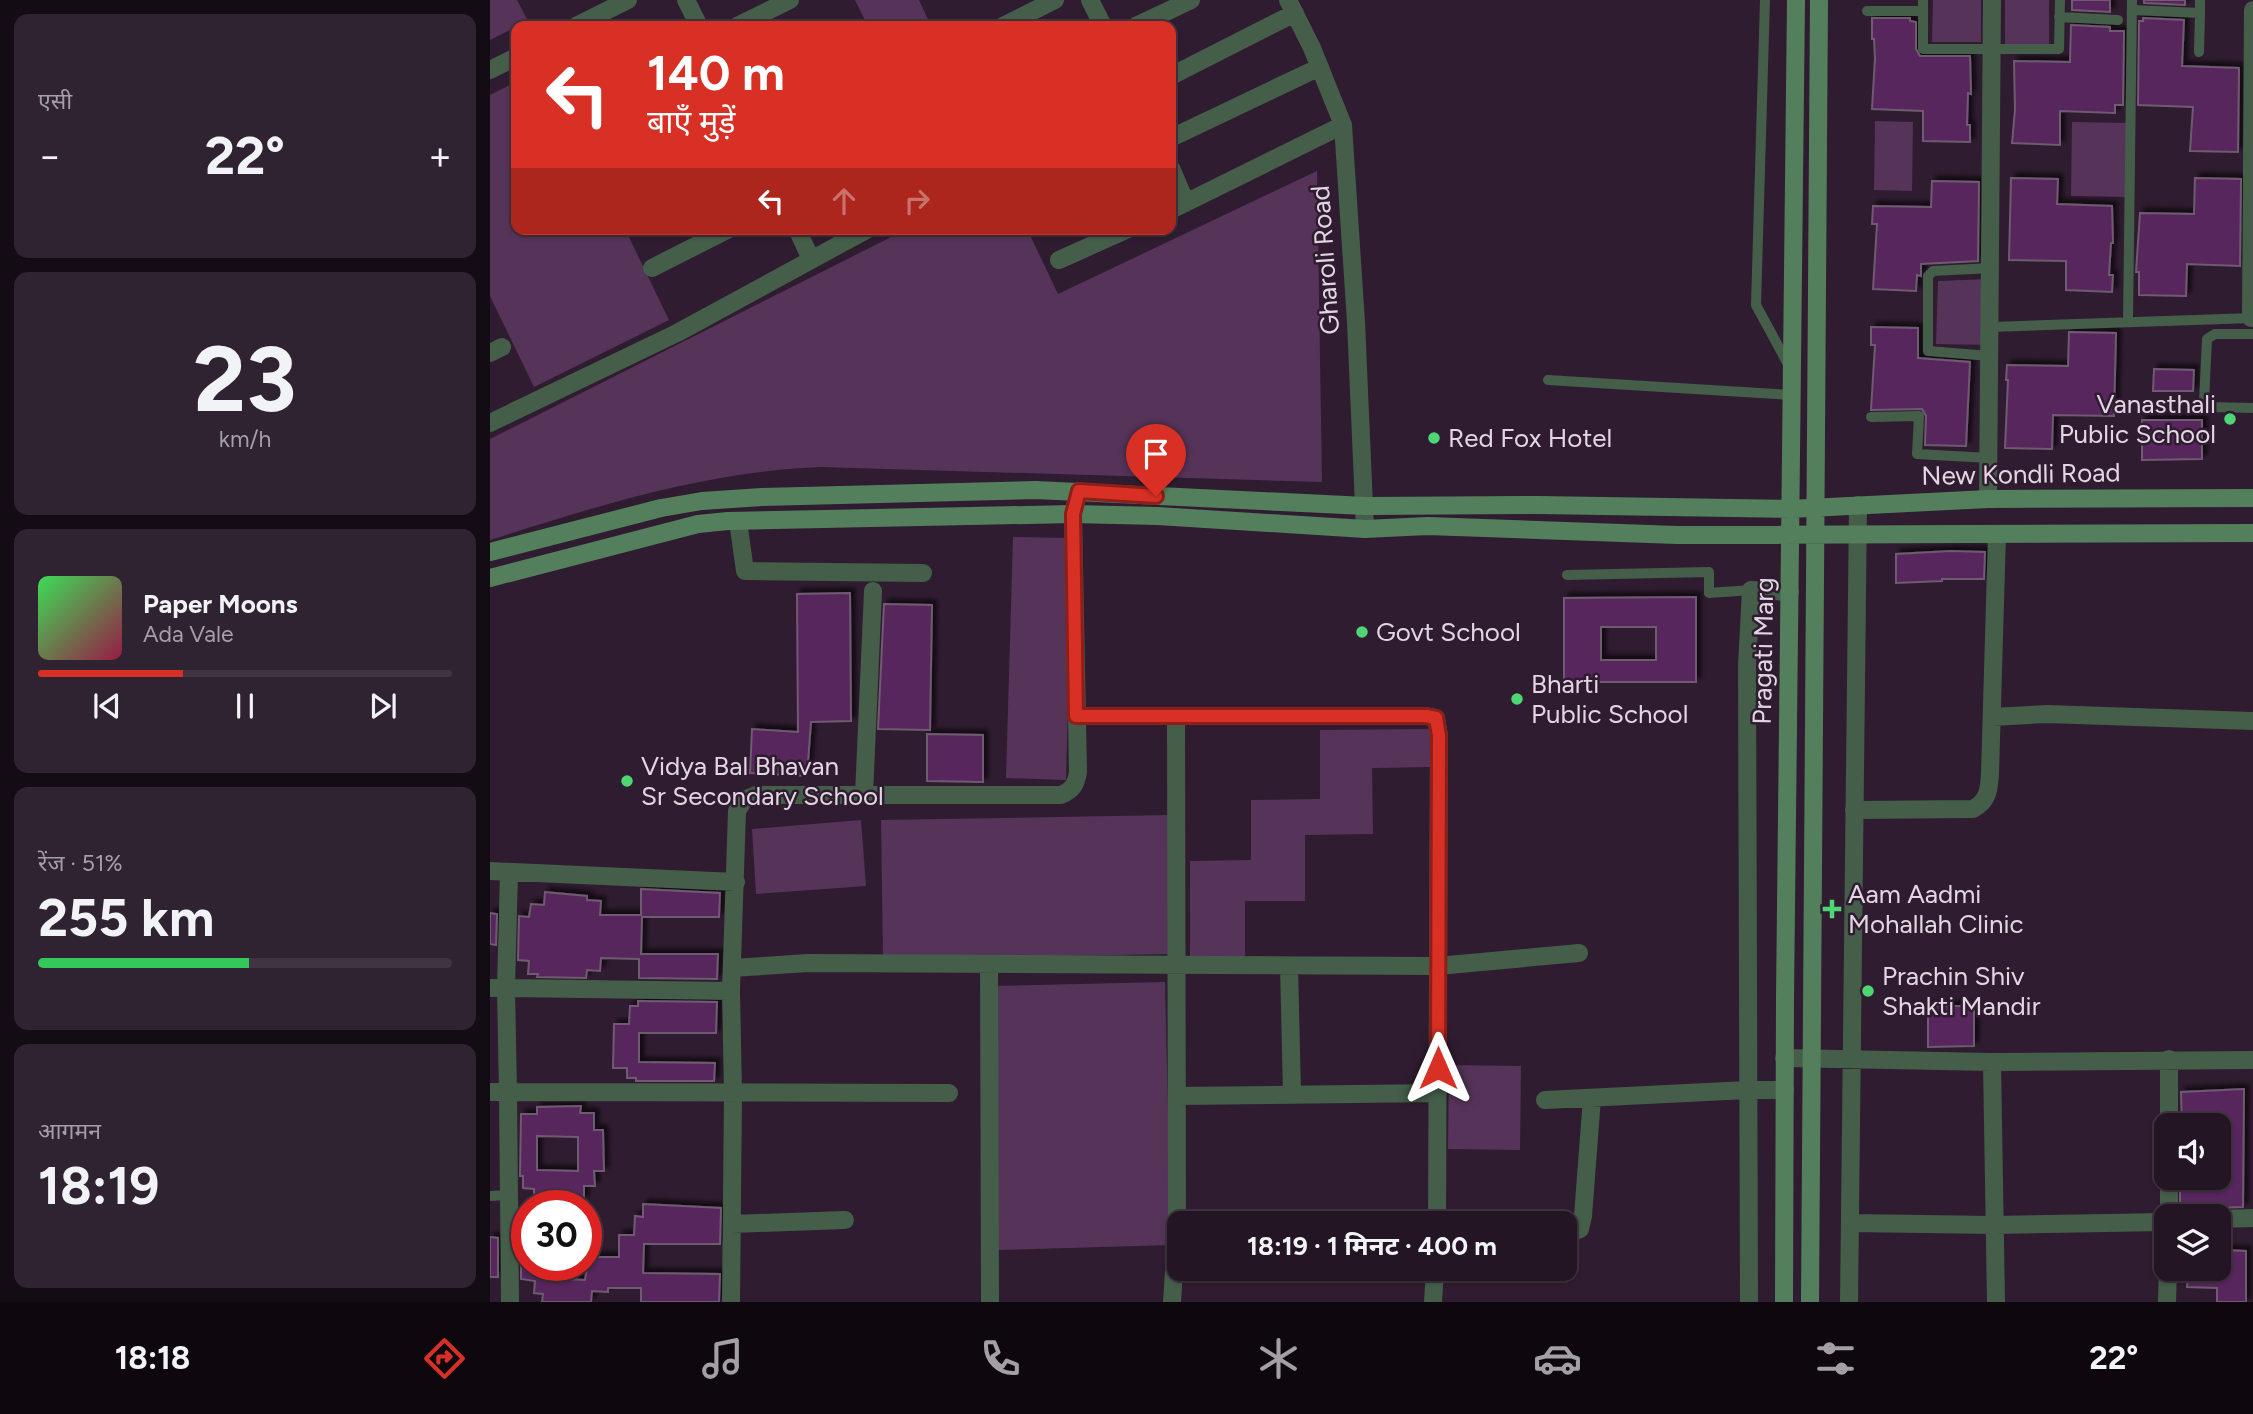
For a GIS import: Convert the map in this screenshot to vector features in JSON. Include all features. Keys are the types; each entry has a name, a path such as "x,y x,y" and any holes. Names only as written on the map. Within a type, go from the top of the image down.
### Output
{"street":[{"path":"586,21 628,0"},
{"path":"686,0 696,21"},
{"path":"747,21 790,0"},
{"path":"1013,21 1055,0"},
{"path":"1090,0 1100,21"},
{"path":"1147,21 1191,0"},
{"name":"Pragati Marg","path":"1784,1302 1784,1058 1796,0"},
{"name":"Pragati Marg","path":"1810,1302 1819,0"},
{"path":"1988,499 1992,0"},
{"path":"1176,73 1292,6"},
{"name":"Gharoli Road","path":"1292,6 1343,125 1356,322 1365,529"},
{"path":"2252,324 2253,10"},
{"path":"490,70 511,60"},
{"path":"1176,136 1320,67"},
{"path":"1179,206 1343,125"},
{"path":"652,268 717,235"},
{"path":"800,235 811,259"},
{"path":"490,423 677,333 857,235"},
{"path":"1059,260 1115,235"},
{"path":"730,1302 733,1093 731,991 737,811 744,800 756,795 1061,795 1069,792 1076,784 1078,772 1073,514 1079,491"},
{"name":"New Kondli Road","path":"490,552 661,508 713,500 872,494 1079,491 1364,506 1538,505 1790,509 1988,499 2253,498"},
{"path":"1849,1302 1858,505"},
{"path":"490,578 698,524 738,521 1073,514 1158,516 1365,529 1428,526 1677,535 2253,533"},
{"path":"738,521 746,571 923,573"},
{"path":"1854,810 1957,810 1973,809 1982,804 1989,788 1997,534"},
{"path":"1749,1302 1747,665 1751,590 1790,592"},
{"path":"864,795 873,591"},
{"path":"1992,717 2047,714 2253,721"},
{"path":"1076,716 1436,718 1439,736 1437,1211"},
{"path":"1176,716 1178,1211"},
{"path":"490,871 736,882"},
{"path":"509,872 498,988 499,1196 510,1302"},
{"path":"732,968 808,963 1438,966 1579,953"},
{"path":"989,964 990,1302"},
{"path":"1289,967 1292,1093"},
{"path":"498,988 731,991"},
{"path":"1784,1058 1992,1062 2253,1060"},
{"path":"2169,1059 2169,1113"},
{"path":"1992,1062 1996,1302"},
{"path":"1545,1100 1785,1090"},
{"path":"499,1092 949,1093"},
{"path":"1177,1096 1437,1093"},
{"path":"1577,1229 1580,1228 1583,1216 1592,1098"},
{"path":"2231,1218 2253,1217"},
{"path":"732,1224 845,1220"},
{"path":"1850,1223 1995,1225 2154,1222"},
{"path":"1172,1302 1174,1281"},
{"path":"1433,1302 1434,1281"},
{"path":"2167,1302 2168,1281"}],"lane":[{"path":"1765,0 1756,305 1792,373"},
{"path":"1923,0 1923,49 2059,49 2060,0"},
{"path":"2199,52 2200,0"},
{"path":"2128,322 2132,5 2200,13"},
{"path":"1867,10 1923,11"},
{"path":"2059,17 2118,20"},
{"path":"1990,356 1928,351 1928,276 1933,271 1991,268"},
{"path":"1991,327 2128,322 2252,324"},
{"path":"2252,324 2207,338 2204,401 2208,407 2253,408"},
{"path":"1548,380 1792,395"},
{"path":"1871,417 1919,416 1917,454 1989,458"},
{"path":"1567,575 1709,572 1709,593 1751,590"}],"shaded area":[{"path":"490,0 517,0 528,21 511,21 511,30 490,40"},
{"path":"855,0 919,0 929,21 866,21"},
{"path":"1933,0 1981,0 1981,42 1932,42"},
{"path":"2005,0 2049,0 2049,45 2005,45"},
{"path":"511,84 511,235 628,235 669,320 534,387 490,296 490,95"},
{"path":"1875,121 1913,122 1912,191 1874,190"},
{"path":"2072,122 2130,123 2129,197 2071,196"},
{"path":"1317,171 1322,482 821,467 737,475 653,492 490,540 490,439 895,235 1030,235 1058,294"},
{"path":"1991,279 1990,345 1936,344 1938,281"},
{"path":"1013,537 1072,538 1066,780 1006,778"},
{"path":"1430,729 1431,767 1372,768 1373,834 1305,835 1305,901 1245,901 1245,965 1190,965 1190,861 1251,860 1251,800 1320,799 1320,730"},
{"path":"1170,815 1172,954 883,959 881,820"},
{"path":"861,820 866,886 756,894 752,829"},
{"path":"1165,982 1170,1211 1167,1211 1167,1245 998,1250 993,986"},
{"path":"1449,1065 1521,1066 1520,1150 1448,1149"}],"building":[{"path":"2072,0 2110,0 2110,12 2072,10"},
{"path":"2144,0 2185,0 2185,5 2144,3"},
{"path":"1872,18 1910,18 1910,21 1916,22 1916,49 1920,56 1970,56 1971,94 1968,93 1967,125 1970,125 1970,142 1923,141 1923,111 1872,109 1875,58"},
{"path":"2143,18 2184,20 2182,66 2239,68 2238,152 2190,151 2193,107 2138,105 2139,21 2143,21"},
{"path":"2071,25 2110,27 2110,31 2124,31 2123,105 2115,105 2115,113 2060,111 2060,145 2012,143 2015,110 2014,61 2070,62"},
{"path":"2011,178 2058,179 2057,204 2112,206 2113,243 2109,275 2113,275 2112,292 2066,290 2066,261 2009,260"},
{"path":"2195,178 2241,179 2240,266 2187,264 2186,296 2139,295 2139,272 2136,272 2140,213 2194,214"},
{"path":"1932,181 1979,182 1978,261 1921,264 1921,276 1917,275 1916,291 1873,289 1877,224 1872,224 1873,206 1931,207"},
{"path":"1871,327 1918,328 1918,358 1970,362 1966,446 1925,445 1926,416 1922,409 1871,410 1875,345 1871,345"},
{"path":"2069,332 2116,333 2114,416 2053,415 2052,449 2005,448 2007,365 2068,366"},
{"path":"2154,369 2194,370 2193,391 2153,391"},
{"path":"2142,420 2202,420 2202,459 2142,460"},
{"path":"1985,552 1984,579 1896,583 1896,554"},
{"path":"850,593 851,721 811,722 807,776 750,773 752,729 798,732 797,594"},
{"path":"1696,597 1696,682 1564,682 1564,598","holes":["1601,627 1656,627 1656,660 1601,660"]},
{"path":"884,604 932,605 930,730 878,729"},
{"path":"927,734 983,735 983,782 927,781"},
{"path":"641,889 720,893 719,917 642,917 641,954 718,954 717,979 639,978 639,959 601,958 600,971 587,970 586,978 537,977 538,974 528,974 529,961 518,960 519,916 529,917 531,904 544,905 545,892 587,896 587,900 601,901 600,915 641,915"},
{"path":"490,913 497,914 496,945 490,944"},
{"path":"638,1001 717,1002 716,1033 639,1033 639,1062 715,1063 714,1081 636,1081 636,1078 627,1078 627,1068 613,1068 614,1024 629,1024 630,1006 638,1006"},
{"path":"1928,1006 1974,1006 1974,1046 1928,1047"},
{"path":"2244,1089 2243,1207 2231,1207 2231,1204 2180,1204 2180,1190 2231,1190 2231,1113 2182,1113 2181,1092"},
{"path":"581,1106 580,1113 594,1113 594,1130 603,1130 604,1171 594,1171 595,1186 584,1186 584,1190 523,1188 523,1176 520,1176 521,1114 537,1114 537,1107","holes":["537,1136 578,1137 578,1171 537,1170"]},
{"path":"643,1204 721,1208 720,1244 644,1244 643,1273 720,1274 719,1302 641,1302 641,1288 592,1291 591,1302 542,1302 543,1294 534,1293 535,1281 602,1281 602,1257 619,1257 619,1235 634,1235 635,1216 643,1217"},
{"path":"490,1237 498,1238 498,1277 490,1277"},
{"path":"2231,1250 2246,1251 2246,1302 2217,1302 2217,1288 2187,1287 2187,1281 2231,1281"}],"place":[{"name":"Vanasthali Public School","path":"2230,419"},
{"name":"Red Fox Hotel","path":"1434,438"},
{"name":"Govt School","path":"1362,632"},
{"name":"Bharti Public School","path":"1517,699"},
{"name":"Vidya Bal Bhavan Sr Secondary School","path":"627,781"},
{"name":"Aam Aadmi Mohallah Clinic","path":"1832,909"},
{"name":"Prachin Shiv Shakti Mandir","path":"1868,991"}],"route":[{"path":"1156,496 1079,491 1073,514 1076,716 1436,718 1439,726 1438,1068"}]}
